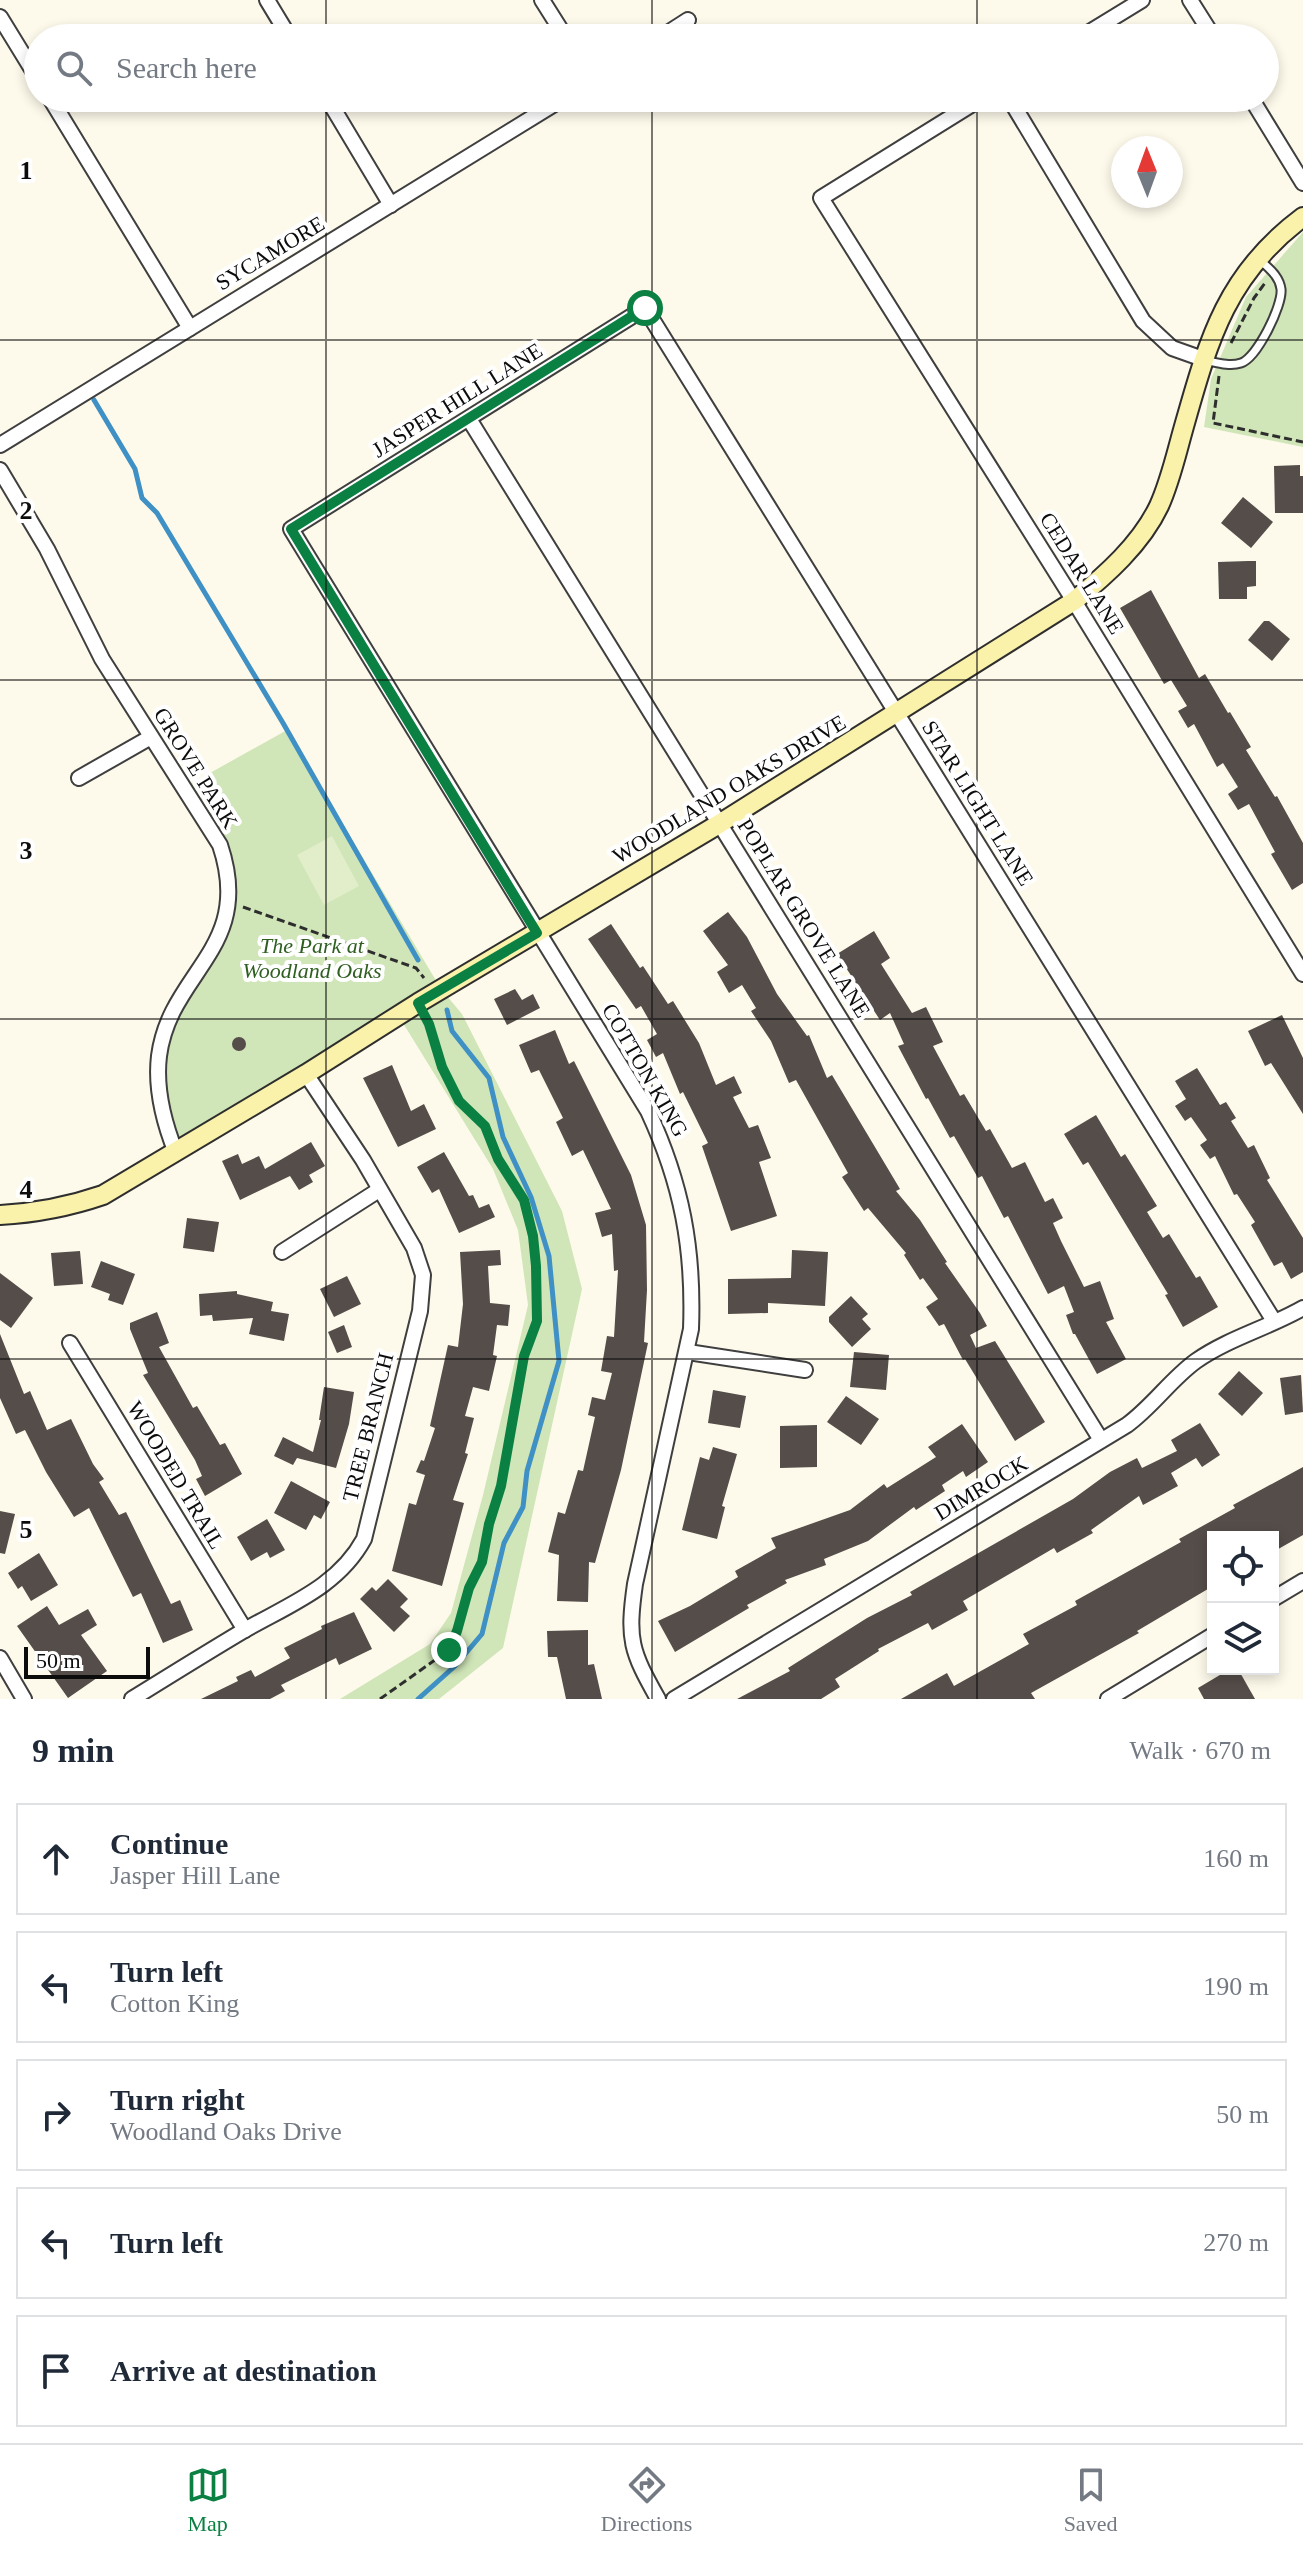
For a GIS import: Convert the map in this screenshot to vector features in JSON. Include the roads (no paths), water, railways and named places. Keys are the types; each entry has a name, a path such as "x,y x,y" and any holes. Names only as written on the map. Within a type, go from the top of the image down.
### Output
{"street":[{"path":"267,0 282,24"},
{"path":"542,0 557,24"},
{"path":"1103,24 1142,0"},
{"path":"1190,0 1205,24"},
{"path":"0,17 24,56"},
{"path":"682,24 688,20"},
{"path":"59,112 190,328"},
{"path":"335,112 391,205"},
{"name":"SYCAMORE","path":"0,445 541,112"},
{"name":"CEDAR LANE","path":"959,112 821,198 1303,974"},
{"path":"1017,112 1143,321 1172,348 1203,359"},
{"path":"1260,112 1303,183"},
{"name":"WOODLAND OAKS DRIVE","path":"0,1215 37,1213 73,1206 103,1195 719,824 1074,601 1123,556 1158,507 1203,359 1219,318 1257,258 1303,217"},
{"name":"JASPER HILL LANE","path":"291,529 645,308"},
{"name":"STAR LIGHT LANE","path":"645,308 1274,1321"},
{"name":"POPLAR GROVE LANE","path":"469,419 1101,1440"},
{"name":"GROVE PARK","path":"0,470 47,549 102,659 220,845 227,867 225,923 211,952 173,1012 159,1057 160,1094 167,1131 176,1153"},
{"name":"COTTON KING","path":"291,529 648,1111 667,1151 684,1210 693,1288 688,1352 635,1584 631,1614 631,1643 658,1699"},
{"path":"79,778 151,737"},
{"name":"TREE BRANCH","path":"132,1699 319,1588 354,1558 364,1539 420,1311 423,1275 414,1248 363,1160 306,1074"},
{"path":"282,1252 379,1190"},
{"name":"DIMROCK","path":"674,1699 1147,1411 1193,1363 1223,1344 1303,1308"},
{"name":"WOODED TRAIL","path":"70,1343 245,1630"},
{"path":"688,1352 805,1370"},
{"path":"1279,1595 1303,1581"},
{"path":"1108,1699 1207,1639"},
{"path":"0,1658 24,1699"}],"lane":[{"path":"1203,359 1231,365 1242,363 1252,356 1280,302 1281,287 1278,278 1257,258"}],"waterway":[{"path":"94,400 135,469 142,498 157,513 283,723 418,960"},
{"path":"418,1699 455,1666 482,1634 504,1543 523,1507 527,1471 559,1361 549,1256 531,1197 503,1137 489,1078 452,1031 447,1010"}],"park label":[{"name":"The Park at Woodland Oaks","path":"312,958"}]}
